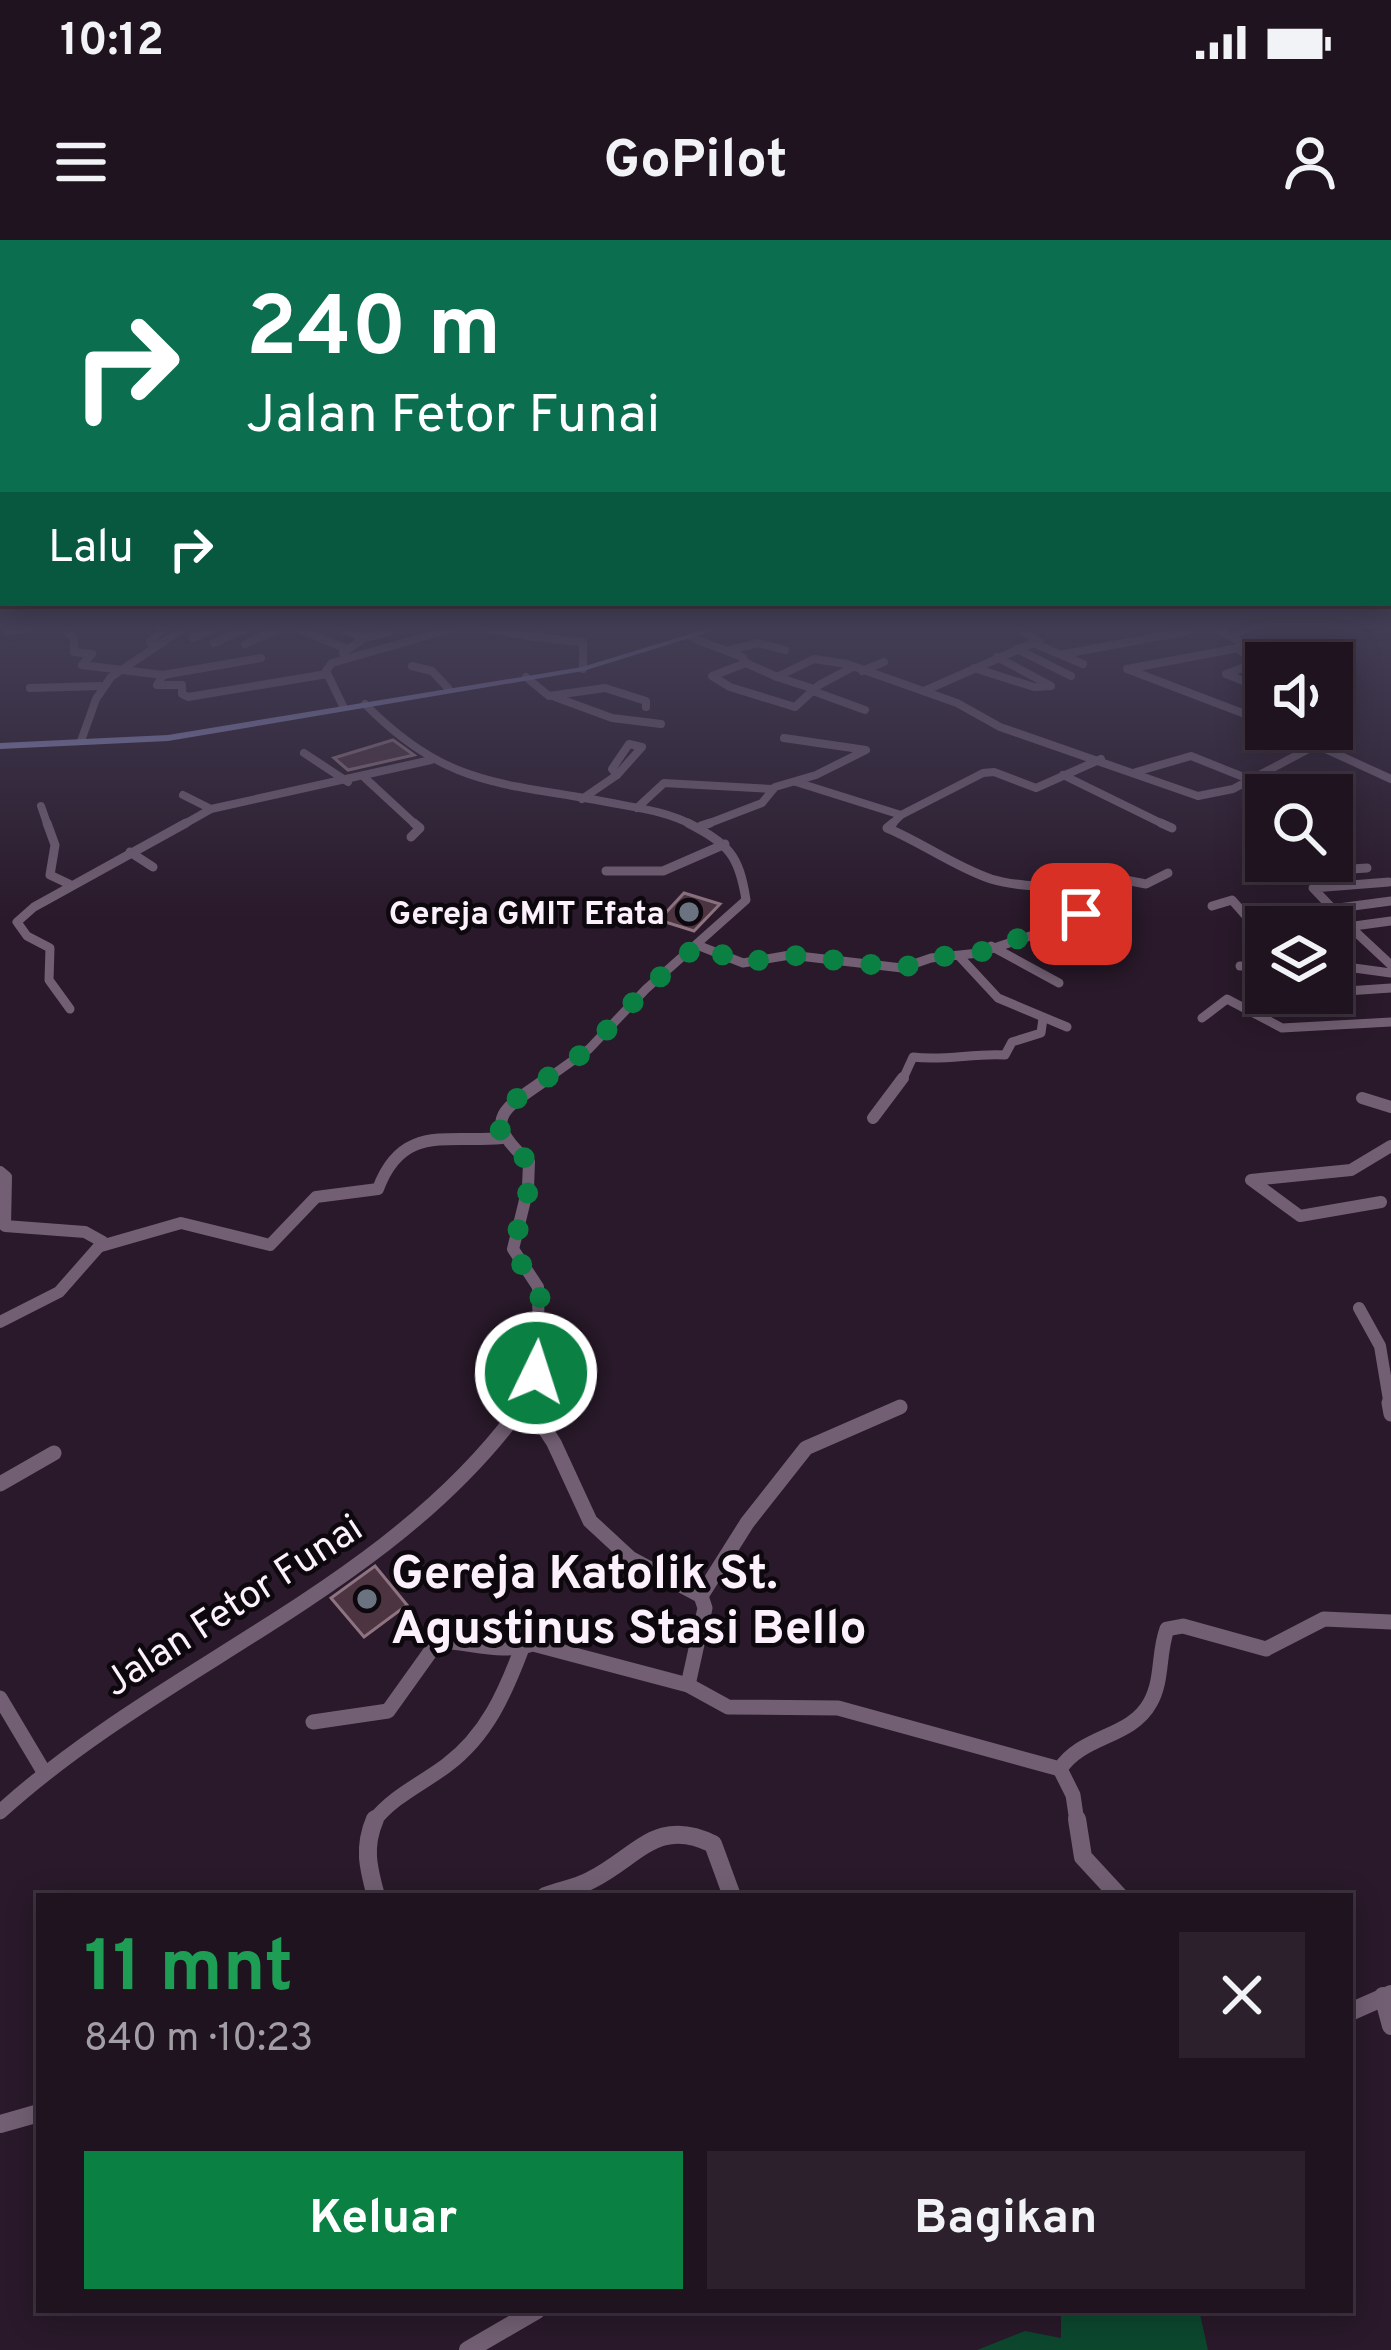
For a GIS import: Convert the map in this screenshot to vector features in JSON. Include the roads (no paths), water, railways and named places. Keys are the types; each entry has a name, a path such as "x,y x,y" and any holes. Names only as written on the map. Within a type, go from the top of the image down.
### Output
{"main road":[{"path":"0,746 168,738 253,722"}],"street":[{"path":"81,741 87,722"},
{"path":"0,1322 48,1302 101,1246 181,1223 270,1245 314,1198 378,1189 388,1163 417,1143 439,1136 479,1142 502,1138 499,1124 512,1102 589,1049 646,989 746,900 747,883 725,844 700,826 637,808 489,784 431,760 383,722"},
{"path":"645,722 661,724"},
{"path":"989,722 1101,758 1161,786 1208,796 1245,778"},
{"path":"637,808 664,783 773,789 866,749 784,738"},
{"path":"582,799 619,777 644,748 629,744 619,755 612,769 619,777"},
{"path":"1254,774 1305,750"},
{"path":"1328,750 1391,779"},
{"path":"304,753 349,782"},
{"path":"1136,772 1191,756 1245,778"},
{"path":"1101,758 1036,788 986,772 901,815 888,830 928,845 962,868 1004,883 1088,888 1120,879 1146,884 1168,873"},
{"path":"0,925 17,920 70,884 212,809 431,760"},
{"path":"1064,775 1172,828"},
{"path":"365,778 420,828 411,838"},
{"path":"795,782 901,815"},
{"path":"700,826 762,803 773,789"},
{"path":"183,795 212,809"},
{"path":"41,806 55,845 50,875 70,884"},
{"path":"606,871 663,872 725,844"},
{"path":"130,852 153,867"},
{"path":"1356,860 1390,883"},
{"path":"1353,869 1367,868"},
{"path":"1330,906 1313,888 1390,883"},
{"path":"698,945 743,963 790,955 902,968 931,958 986,951 1060,926 1081,914 1090,898 1088,888"},
{"path":"1211,906 1232,900 1245,915"},
{"path":"1349,906 1391,901"},
{"path":"17,920 27,936 50,948 49,980 70,1009"},
{"path":"1353,927 1391,921"},
{"path":"1353,929 1391,969"},
{"path":"992,946 1059,983"},
{"path":"1378,952 1391,950"},
{"path":"959,956 998,998 1067,1027"},
{"path":"1240,966 1245,966"},
{"path":"1353,966 1391,969"},
{"path":"1353,991 1391,988"},
{"path":"1202,1018 1227,999 1282,1028 1391,1022"},
{"path":"873,1118 897,1092 913,1058 942,1061 977,1053 1005,1054 1012,1042 1041,1034 1043,1018"},
{"path":"1362,1098 1391,1107"},
{"name":"Jalan Fetor Funai","path":"0,1812 44,1772 259,1627 370,1561 497,1441 526,1400 539,1355 540,1297 515,1256 513,1237 529,1188 529,1162 502,1138"},
{"path":"1381,1202 1300,1216 1251,1180 1357,1167 1375,1150 1391,1146"},
{"path":"0,1172 7,1177 5,1226 85,1232 101,1237 101,1246"},
{"path":"1359,1308 1380,1346 1391,1414"},
{"path":"526,1400 554,1443 590,1521 631,1558 701,1596 705,1608 688,1685"},
{"path":"701,1596 747,1522 806,1448 900,1407"},
{"path":"0,1484 54,1453"},
{"path":"1060,1769 1086,1743 1144,1713 1156,1690 1163,1635 1174,1626 1265,1649 1324,1618 1391,1622"},
{"path":"313,1722 388,1711 438,1641 488,1643 512,1651 560,1648 642,1676 688,1685 728,1707 838,1708 1060,1769 1073,1795 1083,1857 1116,1893"},
{"path":"375,1893 363,1863 370,1825 396,1798 474,1742 507,1686 523,1647"},
{"path":"0,1699 44,1772"},
{"path":"554,1893 597,1878 629,1851 665,1834 698,1837 713,1844 731,1893"},
{"path":"1353,2011 1387,1995 1391,2026"},
{"path":"0,2124 36,2114"},
{"path":"467,2350 532,2313"}],"place":[{"name":"Gereja GMIT Efata","path":"689,912"},
{"name":"Gereja Katolik St. Agustinus Stasi Bello","path":"367,1599"}]}
